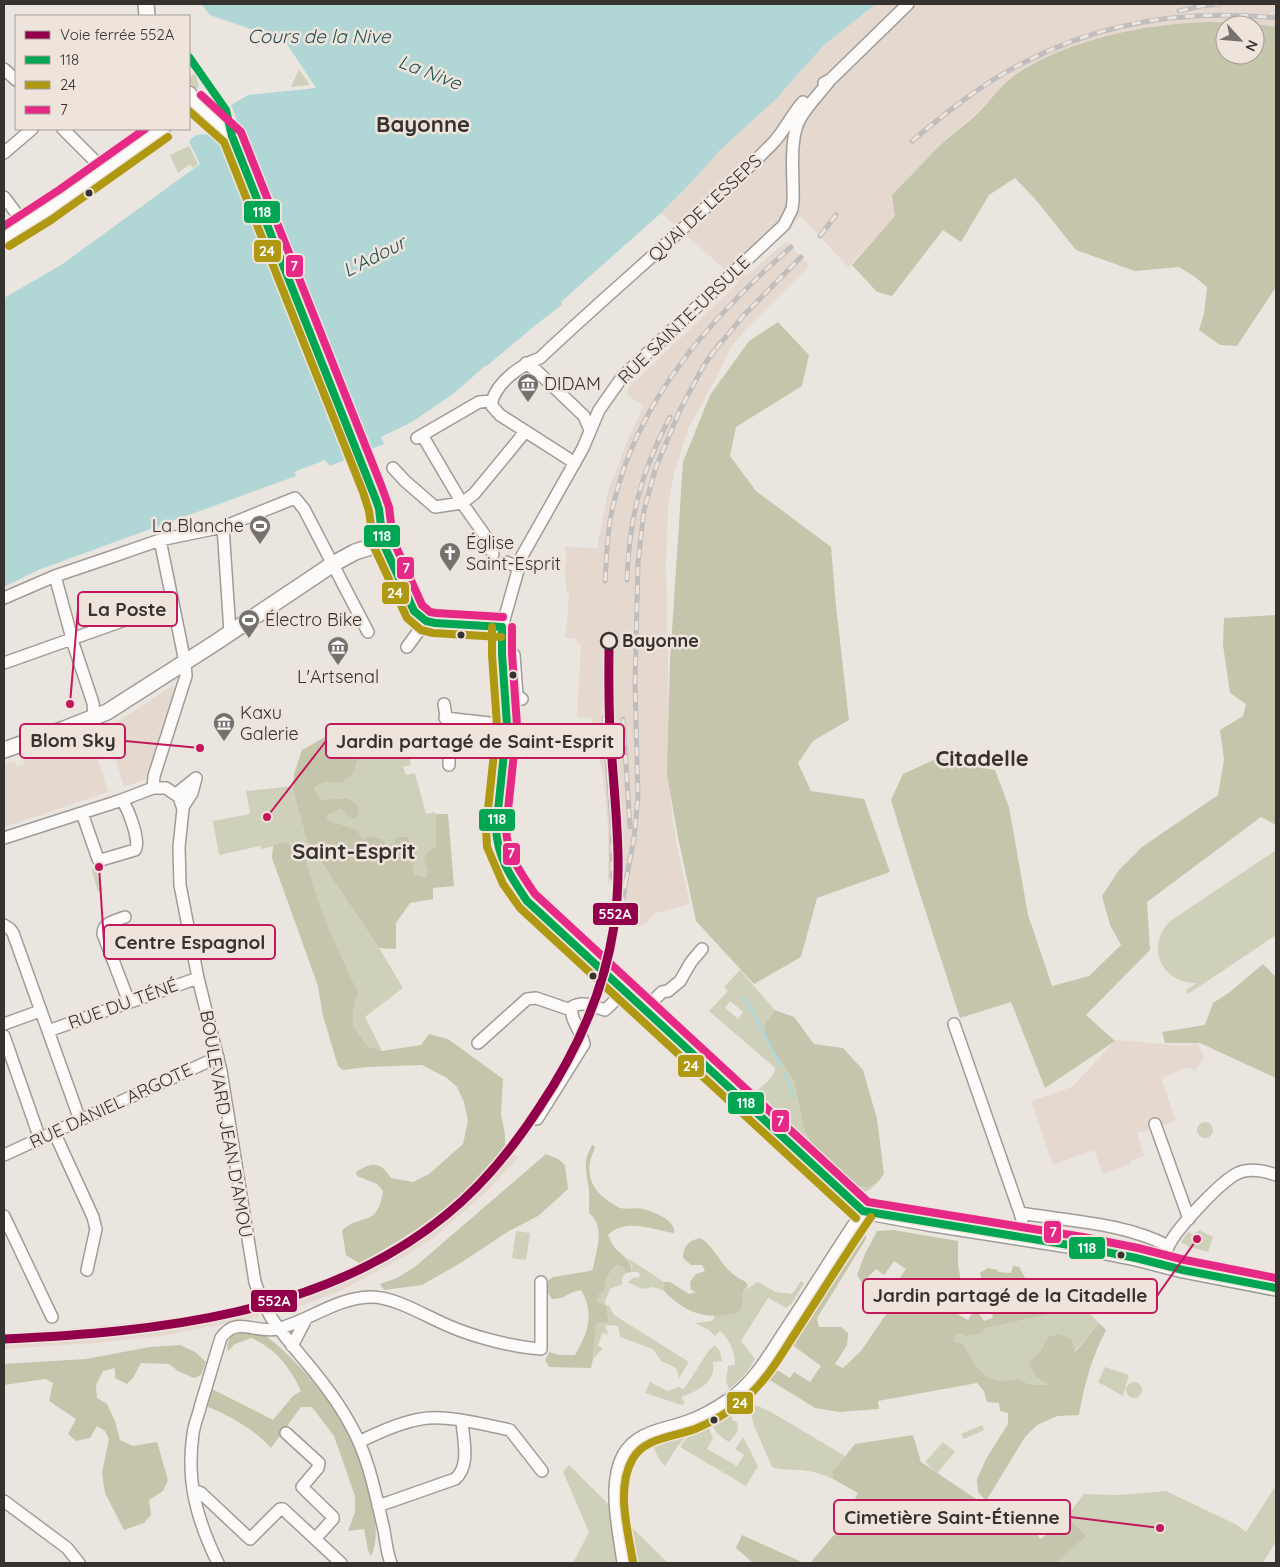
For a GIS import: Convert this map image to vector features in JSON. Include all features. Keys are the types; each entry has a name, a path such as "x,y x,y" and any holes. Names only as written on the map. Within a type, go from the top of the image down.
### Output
{"main road":[{"path":"190,101 232,136 372,489 379,509 383,543 414,611 434,622 502,627 507,725 496,829 497,846 512,879 527,901 863,1210 928,1224 1108,1252 1164,1266 1276,1288"},
{"path":"4,237 25,225 158,132"},
{"path":"4,750 94,718 167,675 333,564 356,552 383,543"}],"street":[{"name":"QUAI DE LESSEPS","path":"492,401 494,393 500,385 526,363 540,358 680,232 774,143 782,133 792,114 810,95 830,80 908,4"},
{"path":"4,69 15,79"},
{"name":"RUE SAINTE-URSULE","path":"502,627 522,556 575,462 599,410 623,376 784,225 792,210 793,202 792,152 795,130 801,117 830,80"},
{"path":"4,153 31,130"},
{"path":"64,130 104,170"},
{"path":"774,143 792,152"},
{"path":"4,197 25,225"},
{"path":"526,363 584,416 590,430"},
{"path":"493,554 484,534 420,437 479,402 492,401 495,411 525,432 530,433 575,462"},
{"path":"393,468 435,507 462,503 474,494 525,432"},
{"path":"4,598 55,576 160,540 222,527 295,498 304,509 368,632"},
{"path":"222,527 230,632"},
{"path":"4,838 122,800 153,788 154,776 186,676 185,662 160,540"},
{"path":"506,562 518,567"},
{"path":"55,576 92,703 94,718"},
{"path":"4,663 173,603"},
{"path":"407,647 434,622"},
{"path":"502,643 514,655 516,696 522,699"},
{"path":"167,675 184,684"},
{"path":"444,704 450,765"},
{"path":"445,718 507,725"},
{"name":"BOULEVARD JEAN D'AMOU","path":"153,788 166,788 179,799 180,885 198,978 218,1057 252,1272 261,1300 278,1329 338,1404 359,1442 373,1484 388,1560"},
{"path":"82,813 98,859 101,860 135,850 138,843 126,806 122,800"},
{"path":"126,918 106,924 103,928 103,934 129,1002"},
{"path":"5,926 13,933 80,1120"},
{"path":"645,1009 662,992 668,991 680,982 691,962 702,949"},
{"name":"RUE DU TÉNÉ","path":"48,1031 198,978"},
{"path":"571,1010 577,1004 586,1004 605,1010 624,992"},
{"path":"478,1043 527,999 536,998 571,1010"},
{"path":"537,1119 584,1044 571,1010"},
{"path":"4,1024 40,1011"},
{"path":"954,1024 1020,1213 1022,1220 1020,1238"},
{"path":"4,1036 40,1139"},
{"name":"RUE DANIEL ARGOTE","path":"4,1155 218,1057"},
{"path":"1155,1124 1189,1220"},
{"path":"54,1132 94,1217 96,1229 87,1270"},
{"path":"1164,1266 1168,1246 1216,1191 1238,1173 1250,1171 1267,1172 1276,1175"},
{"path":"623,1563 614,1488 618,1468 628,1448 649,1432 686,1422 720,1406 741,1390 773,1349 863,1210"},
{"path":"1020,1213 1092,1224 1149,1236 1168,1246"},
{"path":"4,1216 8,1238 52,1318"},
{"path":"219,1561 201,1526 192,1490 190,1462 193,1432 221,1338 226,1330 234,1326 270,1330 278,1329 350,1300 372,1296 399,1303 450,1327 520,1348 541,1350 541,1282"},
{"path":"292,1346 306,1318"},
{"path":"359,1442 373,1435 424,1418 462,1421 510,1430 542,1472"},
{"path":"378,1506 455,1479 461,1474 465,1461 462,1421"},
{"path":"286,1433 318,1463 318,1468 302,1487 333,1517 333,1520 315,1539"},
{"path":"192,1490 201,1493 250,1539 280,1509 283,1509 341,1563"},
{"path":"4,1501 67,1548 79,1563"}],"shaded area":[{"path":"876,4 1276,4 1276,38 1265,31 1265,15 1215,15 1215,27 1015,77 948,137 894,196 896,216 848,267 801,216 783,236 742,272 746,276 787,241 809,266 747,328 731,347 688,429 674,473 668,507 666,564 671,806 676,842 690,904 655,913 645,925 629,927 611,924 614,884 608,883 608,826 603,776 593,729 591,728 592,718 577,717 581,645 577,643 578,639 565,638 569,593 566,592 566,553 564,547 597,548 609,488 629,437 644,406 627,395 628,388 739,282 661,213 719,151 776,99 824,45"},
{"path":"172,686 176,688 146,779 124,787 108,734 111,726"},
{"path":"90,734 108,792 4,827 4,765 15,761 17,767 25,764 23,758"},
{"path":"1116,1040 1188,1046 1195,1043 1198,1044 1204,1058 1195,1071 1189,1067 1161,1078 1176,1121 1137,1133 1144,1156 1130,1161 1131,1164 1103,1174 1094,1150 1053,1165 1031,1101 1072,1087"},
{"path":"505,1147 518,1158 484,1194 433,1238 404,1257 340,1291 275,1313 271,1299 323,1280 387,1249 414,1231 445,1208 471,1184"},
{"path":"255,1304 259,1317 161,1336 4,1349 4,1333 82,1328 182,1317"}],"green space":[{"path":"1215,22 1215,65 1265,65 1265,25 1276,27 1276,287 1237,346 1220,345 1199,330 1204,314 1207,287 1195,277 1179,267 1135,271 1076,250 1036,200 1015,178 989,195 961,242 943,230 892,296 877,292 852,265 895,216 892,195 941,145 976,115 1000,88 1014,76 1035,63 1082,43 1159,26"},
{"path":"299,69 310,85 291,87"},
{"path":"195,73 199,86 194,88 190,83 190,74 191,76"},
{"path":"189,146 198,164 193,168 190,164 178,173 170,155"},
{"path":"778,322 809,355 802,386 736,427 730,456 756,491 831,547 849,720 813,741 798,763 811,791 864,799 890,872 817,898 801,957 754,984 696,921 667,775 670,661 683,462 710,395 749,341"},
{"path":"1276,615 1276,825 1261,817 1147,902 1150,950 1086,1015 1115,1041 1045,1088 1011,1002 960,1018 891,800 903,774 938,758 995,770 1009,807 1028,915 1052,986 1089,976 1121,945 1110,925 1102,896 1119,870 1142,847 1218,795 1224,760 1220,730 1243,716 1246,704 1230,693 1223,645 1224,618"},
{"path":"391,726 400,731 406,741 411,765 403,767 406,775 415,773 426,814 435,812 436,816 436,846 427,852 427,878 414,874 413,866 417,853 388,849 364,840 356,829 327,820 328,815 341,809 348,816 346,798 321,800 314,788 324,782 341,783 353,774 359,756 355,735"},
{"path":"351,727 358,732 355,735 359,756 353,774 341,783 324,782 314,788 321,800 347,798 356,804 359,814 355,819 348,816 341,809 328,815 327,820 356,829 364,840 370,836 383,840 388,849 398,837 407,837 417,853 413,866 414,874 426,878 428,869 424,862 427,852 436,846 436,814 448,814 454,886 433,888 433,899 410,903 396,923 396,949 379,948 307,841 293,790 294,774 302,750 336,731"},
{"path":"293,786 307,841 379,948 403,988 365,1017 382,1051 367,1046 353,1025 353,1010 358,992 319,904 302,850 273,846 261,849 260,846 219,855 213,821 250,814 246,791"},
{"path":"284,842 303,850 319,904 358,992 353,1010 353,1025 367,1046 382,1051 421,1045 429,1034 448,1039 503,1079 501,1115 505,1134 505,1147 472,1184 433,1218 359,1263 346,1255 342,1231 355,1222 372,1216 377,1211 383,1191 377,1184 357,1176 356,1172 367,1166 375,1165 383,1168 391,1178 413,1182 429,1174 463,1144 468,1121 464,1102 457,1087 447,1078 422,1065 343,1070 338,1066 323,1016 318,986 272,858 273,846"},
{"path":"1276,850 1276,935 1188,994 1186,990 1197,983 1174,977 1161,962 1158,952 1163,931 1170,921"},
{"path":"94,866 103,890 98,892 92,872"},
{"path":"1263,964 1276,977 1276,1078 1200,1043 1165,1043 1162,1032 1205,1025 1213,1003 1230,992"},
{"path":"740,970 775,1010 764,1025 767,1040 794,1081 803,1126 869,1187 878,1182 869,1190 858,1192 750,1096 769,1080 775,1068 709,1011 728,991 724,987","holes":["730,1001 743,1012 738,1019 725,1008"]},
{"path":"775,1010 794,1017 814,1044 843,1048 863,1070 877,1119 884,1174 878,1182 869,1187 857,1186 833,1168 815,1151 803,1126 794,1081 767,1040 764,1025"},
{"path":"1205,1122 1211,1124 1213,1130 1211,1136 1205,1138 1199,1136 1197,1130 1199,1124"},
{"path":"592,1145 595,1148 589,1171 590,1178 597,1191 619,1207 643,1209 663,1217 672,1224 674,1233 631,1226 615,1230 608,1235 616,1249 630,1263 631,1272 626,1273 622,1266 617,1265 607,1277 604,1292 599,1294 597,1302 606,1306 609,1322 596,1323 591,1368 549,1367 545,1360 549,1352 559,1355 575,1355 588,1323 588,1307 581,1290 561,1298 552,1299 547,1292 548,1281 553,1277 593,1269 599,1232 594,1219 589,1213 586,1164"},
{"path":"546,1154 558,1159 565,1165 568,1189 538,1216 509,1231 462,1262 422,1285 384,1290 380,1284 397,1278 416,1266"},
{"path":"863,1230 866,1232 866,1239 817,1318 819,1327 841,1327 848,1333 847,1345 835,1364 843,1368 861,1351 889,1310 884,1292 892,1289 906,1269 894,1261 884,1275 876,1269 862,1283 857,1275 877,1231 893,1230 958,1241 958,1266 963,1291 952,1311 968,1320 975,1308 984,1321 993,1318 980,1273 988,1268 998,1270 998,1272 1011,1273 1013,1266 1019,1267 1032,1290 1033,1302 1054,1301 1053,1285 1067,1280 1069,1292 1063,1294 1054,1310 1046,1315 987,1328 980,1334 965,1336 959,1333 955,1336 954,1342 963,1344 975,1365 989,1378 999,1381 1017,1379 1031,1385 1049,1385 1035,1376 1029,1362 1040,1352 1048,1337 1059,1334 1072,1340 1075,1352 1099,1323 1106,1330 1089,1371 1079,1415 1057,1416 1037,1425 1025,1437 986,1501 978,1492 977,1479 986,1459 1008,1424 1008,1413 1000,1411 999,1403 987,1402 984,1391 977,1383 878,1401 879,1409 839,1412 815,1408 765,1377 772,1367 790,1378 794,1372 810,1382 821,1366 791,1344"},
{"path":"1199,1230 1213,1237 1208,1252 1190,1247 1181,1242 1188,1232 1193,1234"},
{"path":"516,1231 530,1233 526,1260 512,1258"},
{"path":"701,1238 713,1249 726,1267 738,1278 746,1282 748,1286 743,1291 740,1310 733,1314 717,1316 699,1314 684,1307 663,1290 664,1282 670,1282 689,1294 696,1292 691,1290 690,1282 696,1274 705,1271 702,1265 691,1265 683,1258 683,1254 688,1244 693,1240"},
{"path":"628,1258 664,1282 663,1290 653,1287 642,1289 628,1282 633,1278 639,1277 640,1274 631,1272 632,1266"},
{"path":"617,1265 622,1266 626,1273 622,1278 622,1284 610,1289 605,1301 606,1306 609,1305 614,1315 689,1362 679,1378 676,1368 661,1361 653,1349 620,1337 618,1326 605,1325 608,1334 602,1333 598,1346 603,1348 593,1359 596,1323 609,1321 606,1307 597,1303 599,1294 604,1292 607,1277"},
{"path":"801,1281 804,1283 792,1303 786,1308 768,1298 741,1341 755,1359 744,1375 729,1389 726,1382 728,1366 735,1365 733,1351 729,1342 720,1331 715,1336 709,1330 695,1323 712,1321 715,1316 734,1313 742,1306 743,1291 758,1282 776,1292 792,1294"},
{"path":"1069,1292 1099,1323 1074,1352 1048,1337 1040,1352 1050,1385 1031,1385 1017,1379 999,1381 989,1378 975,1365 963,1344 954,1342 955,1336 959,1333 980,1334 987,1328 1046,1315 1063,1294"},
{"path":"242,1332 258,1332 263,1334 285,1352 327,1399 348,1432 369,1489 376,1528 376,1540 371,1556 364,1529 348,1531 355,1512 355,1496 334,1436 312,1407 301,1407 271,1448 241,1424 206,1406 212,1389 273,1420 293,1396 301,1391 287,1366 260,1342 251,1338 235,1344 228,1351 227,1345 231,1336"},
{"path":"180,1345 195,1352 206,1362 201,1375 194,1378 178,1371 169,1364 141,1363 133,1378 127,1384 115,1378 115,1368 103,1371 96,1385 97,1398 107,1404 115,1421 120,1440 133,1446 157,1442 168,1480 163,1491 149,1500 151,1515 144,1523 124,1530 105,1493 102,1473 109,1439 105,1431 97,1426 90,1438 76,1441 68,1434 76,1419 49,1401 53,1383 45,1379 4,1385 4,1364 86,1359 150,1347"},
{"path":"715,1345 720,1352 722,1361 713,1362 712,1375 709,1381 694,1392 681,1397 685,1404 681,1405 645,1393 650,1382 668,1391 679,1387 684,1389 709,1350"},
{"path":"1105,1367 1129,1375 1123,1396 1098,1382"},
{"path":"1131,1382 1137,1382 1142,1387 1140,1396 1131,1398 1126,1393 1126,1387"},
{"path":"742,1399 771,1412 845,1456 832,1472 833,1479 809,1471 772,1467 754,1426 750,1409 743,1408"},
{"path":"726,1412 734,1414 731,1415 738,1427 735,1435 729,1442 717,1433 711,1420"},
{"path":"707,1424 713,1438 707,1449 737,1466 744,1455 735,1449 743,1437 758,1466 746,1486 680,1447 690,1433"},
{"path":"694,1425 665,1466 658,1458 650,1440"},
{"path":"982,1425 984,1430 964,1439 961,1434"},
{"path":"913,1435 921,1462 1012,1523 1027,1520 1032,1523 1040,1539 1049,1530 1051,1517 1067,1516 1086,1536 1056,1563 810,1563 840,1528 858,1493 833,1479 832,1472 855,1444"},
{"path":"943,1442 955,1452 937,1473 925,1462"},
{"path":"569,1465 668,1563 573,1563 589,1532 563,1472"},
{"path":"1274,1488 1276,1490 1276,1541 1263,1563 1056,1563 1085,1536 1067,1516 1084,1494 1119,1495 1166,1491 1237,1525 1246,1532"},
{"path":"742,1535 804,1563 753,1563 736,1548"}],"water":[{"path":"199,4 876,4 824,45 776,99 719,151 661,213 561,302 562,305 453,394 412,422 381,437 384,444 330,466 325,460 294,472 296,476 38,570 4,587 4,298 61,265 200,164 189,142 197,135 215,135 237,122 231,105 248,95 316,88 285,41 210,15"}],"pier":[{"path":"231,105 368,454 348,463 222,142 219,137 207,133 208,131 214,132 235,121 229,107"}],"waterway":[{"path":"745,998 781,1066"},
{"path":"785,1075 794,1097"}],"railway":[{"path":"1179,11 1220,4"},
{"path":"912,141 980,88 1025,62 1085,37 1147,21 1179,17 1211,15 1276,18"},
{"path":"820,236 836,215"},
{"path":"605,581 610,522 614,502 626,464 641,428 660,393 707,330 762,273 791,247"},
{"path":"716,349 744,315 801,257"},
{"path":"626,881 634,838 638,797 635,684 638,563 644,510 656,467 680,410 704,365 720,343"},
{"path":"627,580 630,536 638,496 651,457 670,417"},
{"path":"604,718 612,825 612,877"},
{"path":"623,719 630,827"},
{"path":"619,924 627,874"}],"rail line":[{"name":"552A","path":"4,1339 120,1331 178,1323 236,1312 293,1296 347,1276 398,1249 446,1215 485,1179 529,1123 565,1066 596,998 609,951 617,903 618,881 616,813 609,719 609,641"}],"transit line":[{"name":"118","path":"190,58 226,110 232,136 376,500 379,509 383,543 414,611 426,621 435,623 502,627"},
{"name":"7","path":"201,95 241,132 381,485 389,507 393,540 422,605 430,612 436,613 503,617"},
{"name":"24","path":"190,112 224,142 363,492 369,511 374,547 407,618 421,630 433,633 501,637"},
{"name":"7","path":"4,226 59,190 144,130"},
{"name":"24","path":"9,246 51,220 168,137"},
{"name":"24","path":"492,627 497,725 486,828 487,847 503,884 520,908 856,1218"},
{"name":"118","path":"502,627 507,725 496,829 502,859 516,884 527,901 863,1211 1081,1247 1183,1270 1276,1288"},
{"name":"7","path":"512,627 517,725 506,829 509,847 520,871 535,894 868,1202 1083,1237 1276,1278"},
{"name":"24","path":"633,1562 626,1524 624,1497 627,1472 632,1460 637,1453 651,1443 708,1423 732,1409 751,1393 776,1363 871,1217"}],"place":[{"name":"DIDAM","path":"528,403"},
{"name":"La Blanche","path":"260,545"},
{"name":"Église Saint-Esprit","path":"450,572"},
{"name":"Électro Bike","path":"249,639"},
{"name":"Bayonne","path":"609,641"},
{"name":"L'Artsenal","path":"338,666"},
{"name":"La Poste","path":"70,704"},
{"name":"Kaxu Galerie","path":"224,742"},
{"name":"Blom Sky","path":"200,748"},
{"name":"Jardin partagé de Saint-Esprit","path":"267,817"},
{"name":"Centre Espagnol","path":"99,867"},
{"name":"Jardin partagé de la Citadelle","path":"1197,1239"},
{"name":"Cimetière Saint-Étienne","path":"1160,1528"}],"district":[{"name":"Bayonne","path":"423,124"},
{"name":"Citadelle","path":"982,758"},
{"name":"Saint-Esprit","path":"354,851"}],"water label":[{"name":"Cours de la Nive","path":"319,36"},
{"name":"La Nive","path":"430,72"},
{"name":"L'Adour","path":"374,256"}]}
